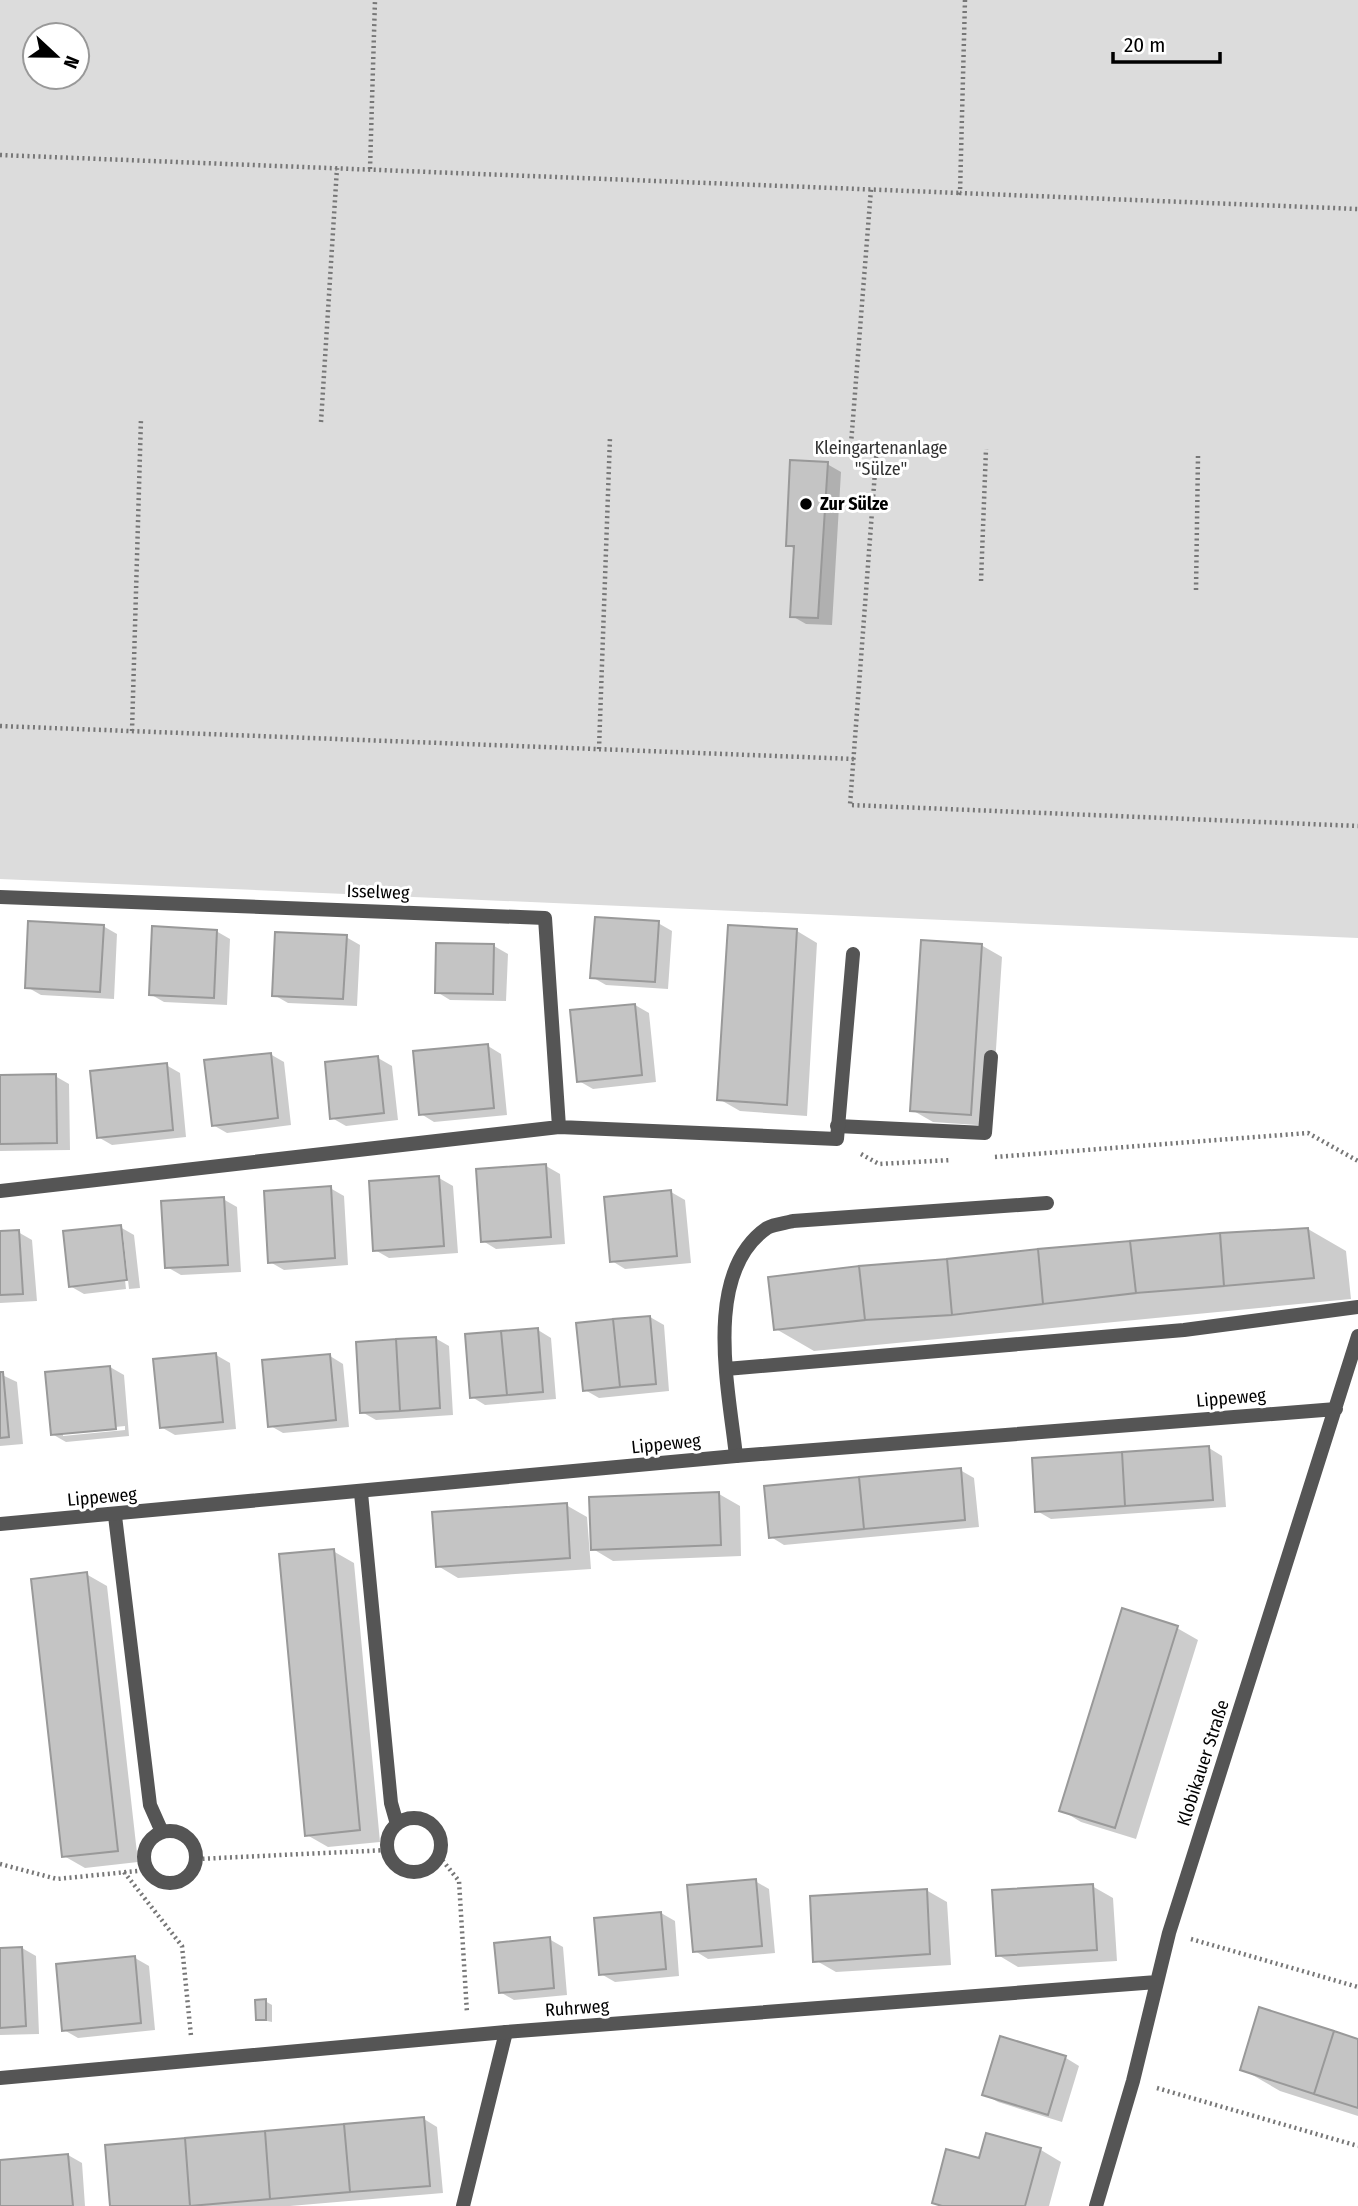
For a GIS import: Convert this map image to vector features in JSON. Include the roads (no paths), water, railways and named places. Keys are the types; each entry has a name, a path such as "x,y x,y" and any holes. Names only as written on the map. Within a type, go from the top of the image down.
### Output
{"street":[{"name":"Isselweg","path":"0,897 545,918 559,1127"},
{"path":"837,1133 853,954"},
{"path":"0,1191 559,1127 985,1133 991,1057"},
{"path":"736,1457 726,1369 727,1304 736,1263 768,1227 793,1221 1046,1203"},
{"path":"726,1369 1184,1330 1358,1307"},
{"name":"Klobikauer Straße","path":"1096,2206 1133,2081 1169,1933 1358,1336"},
{"name":"Lippeweg","path":"0,1524 115,1516 736,1457 1336,1409"},
{"path":"361,1493 391,1803 397,1824"},
{"path":"115,1516 150,1805 162,1832"},
{"path":"416,1818 431,1823 440,1838 439,1856 426,1869 412,1871 397,1865 388,1850 391,1831 397,1824 416,1818"},
{"path":"162,1832 177,1832 186,1836 196,1850 197,1859 190,1875 177,1883 159,1881 147,1870 144,1853 148,1844 162,1832"},
{"name":"Ruhrweg","path":"0,2078 506,2032 1157,1982"},
{"path":"463,2206 506,2032"}],"place":[{"name":"Zur Sülze","path":"806,504"}],"park label":[{"name":"Kleingartenanlage \"Sülze\"","path":"881,458"}]}
